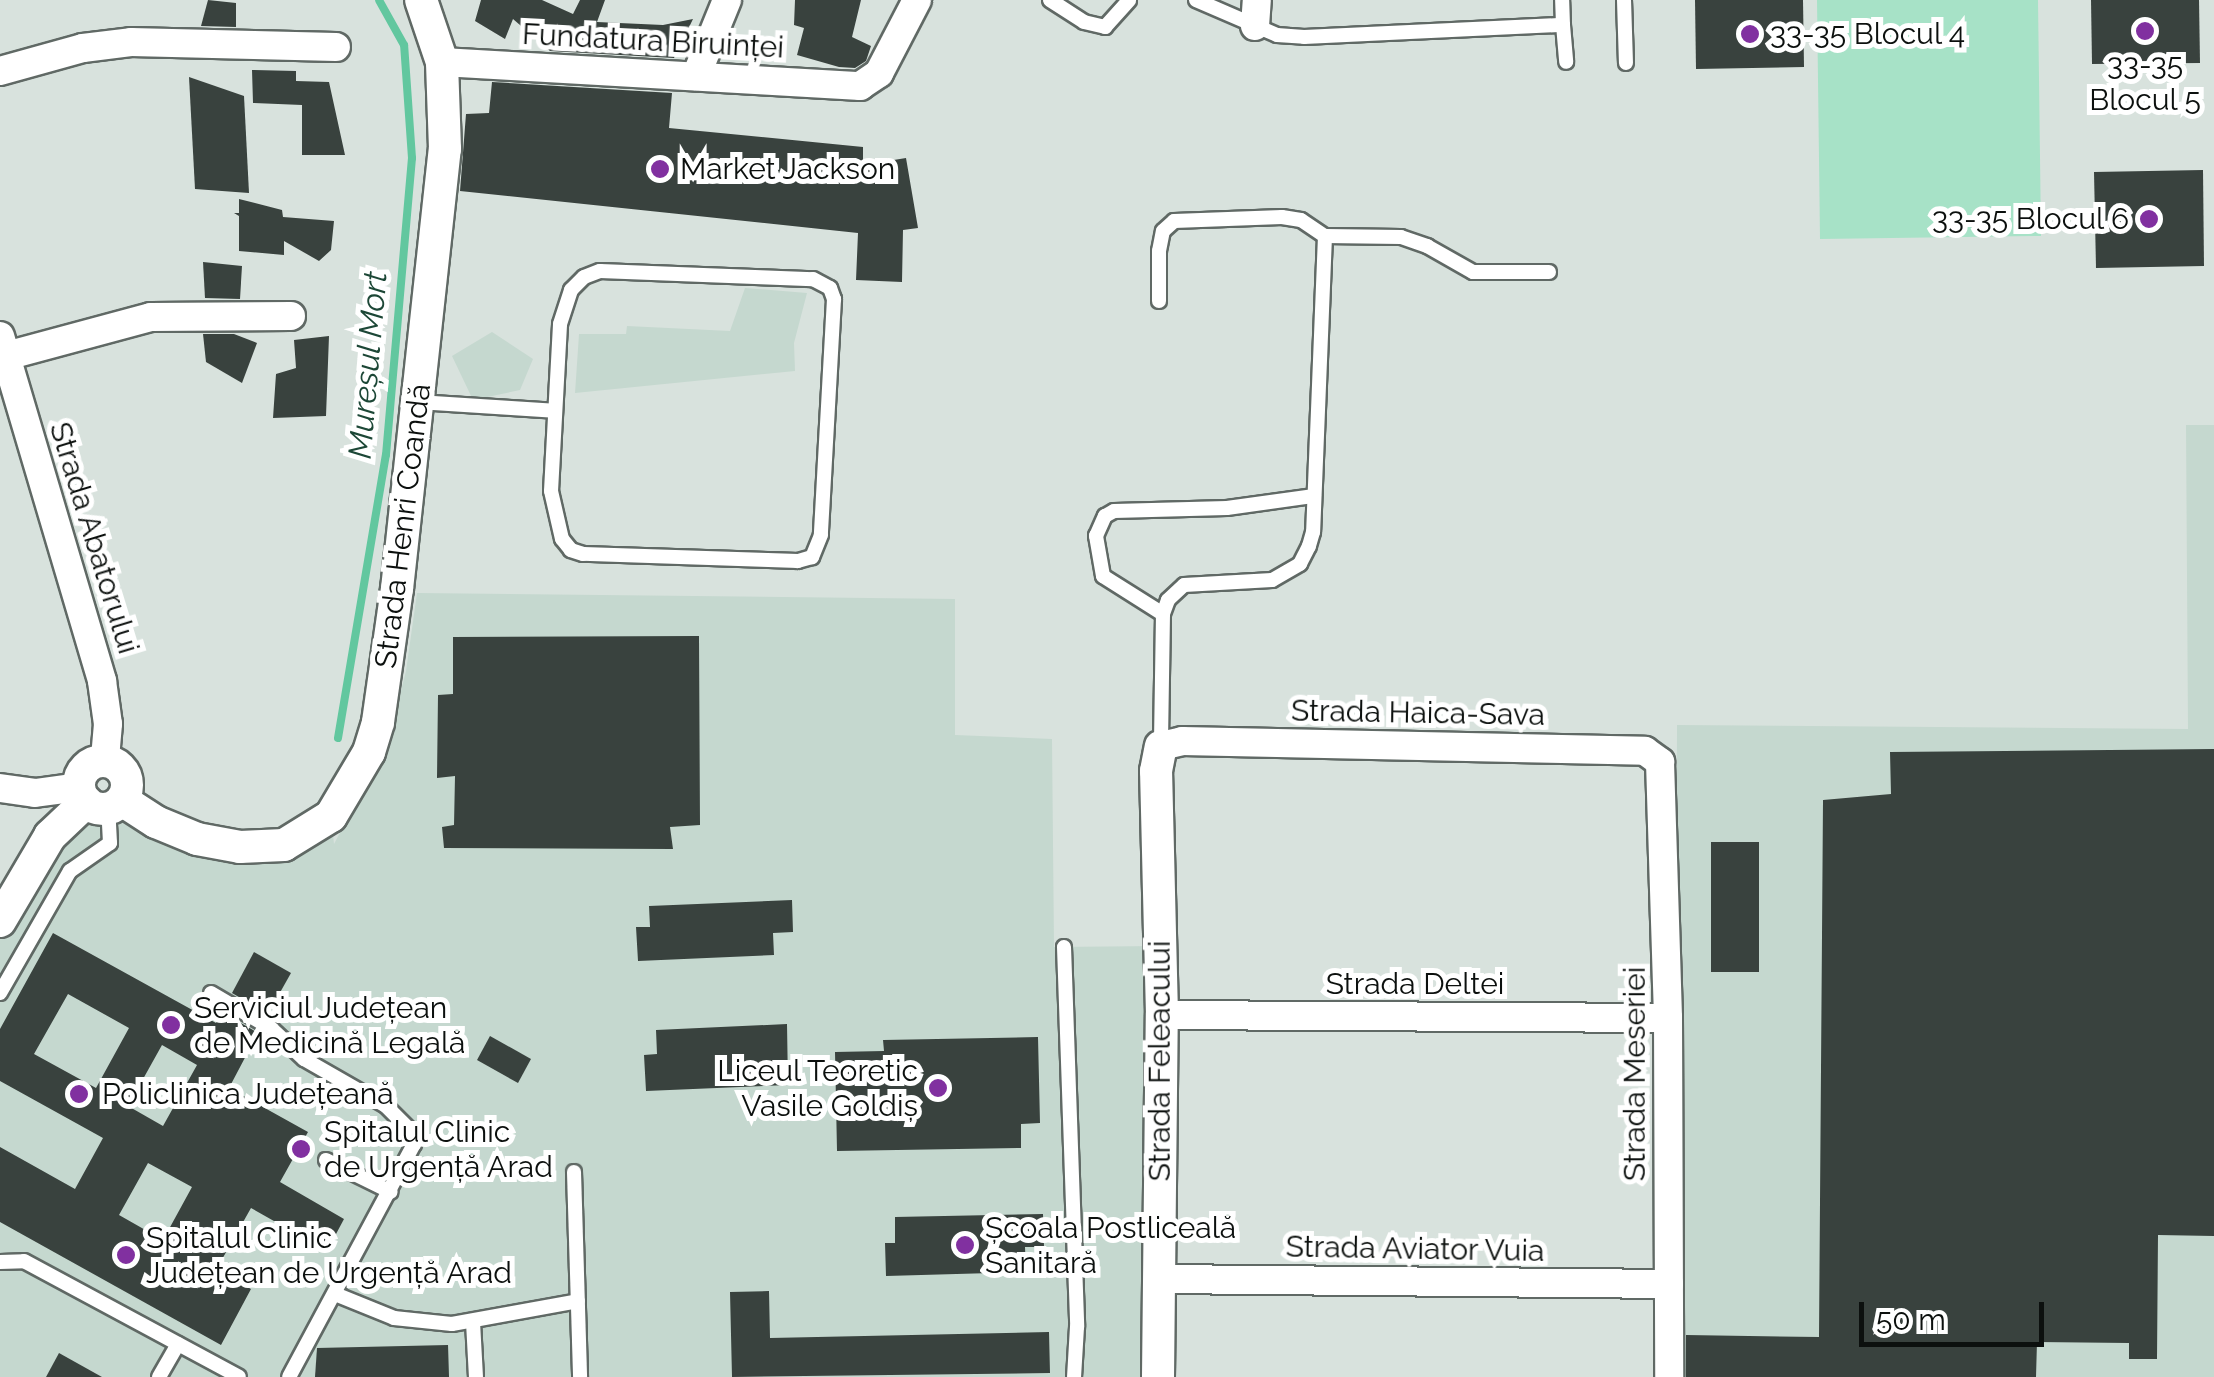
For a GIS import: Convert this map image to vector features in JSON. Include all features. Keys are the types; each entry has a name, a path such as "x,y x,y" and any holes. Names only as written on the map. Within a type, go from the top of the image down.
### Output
{"street":[{"name":"Strada Henri Coandă","path":"99,799 197,839 240,847 284,844 331,816 351,788 378,722 445,149 442,62 420,0"},
{"path":"696,76 726,0"},
{"name":"Fundatura Biruinței","path":"442,62 860,86 879,73 917,0"},
{"path":"0,70 83,48 132,42 336,47"},
{"path":"3,346 151,317 291,316"},
{"name":"Strada Abatorului","path":"3,346 102,680 108,724 105,761"},
{"name":"Strada Haica-Sava","path":"1161,746 1182,740 1645,751 1660,762 1664,771"},
{"name":"Strada Feleacului","path":"1158,1377 1162,1015 1156,772 1161,746"},
{"path":"0,920 50,836 99,799 127,786 124,773 105,761"},
{"name":"Strada Meseriei","path":"1664,771 1669,1377"},
{"path":"0,788 99,799"},
{"name":"Strada Deltei","path":"1162,1015 1668,1018"},
{"name":"Strada Aviator Vuia","path":"1160,1278 1669,1284"}],"lane":[{"path":"1050,0 1084,22 1105,26 1128,0"},
{"path":"1196,0 1256,13 1277,36 1304,38 1563,25"},
{"path":"1562,0 1566,62"},
{"path":"1624,0 1626,63"},
{"path":"1159,301 1159,251 1163,232 1174,222 1282,217 1301,220 1325,236 1401,237 1473,272 1549,272"},
{"path":"1161,746 1163,614 1168,600 1184,585 1272,580 1300,564 1313,532 1325,236"},
{"path":"600,271 812,280 830,288 834,300 821,535 812,558 798,561 571,550 555,519 551,492 555,410 564,306 584,278 600,271"},
{"path":"418,402 555,410"},
{"path":"1163,614 1104,576 1096,536 1104,516 1114,511 1228,508 1314,496"},
{"path":"0,994 70,870 110,843 99,799"},
{"path":"1064,947 1077,1328 1074,1377"},
{"path":"211,993 272,1029 304,1060 400,1117 414,1144 289,1377"},
{"path":"326,1160 391,1192"},
{"path":"574,1172 580,1377"},
{"path":"0,1262 24,1261 239,1377"},
{"path":"334,1294 394,1318 473,1322 578,1302"},
{"path":"473,1322 476,1377"},
{"path":"159,1377 178,1344"}],"shaded area":[{"path":"745,288 807,293 794,343 795,371 575,393 579,334 626,334 627,326 730,331"},
{"path":"492,332 533,359 520,390 473,400 452,356"},
{"path":"2186,425 2214,425 2214,1377 1675,1377 1677,725 2188,729"},
{"path":"417,593 955,599 955,735 1052,739 1054,947 1160,946 1157,1377 0,1377 0,921 50,836 100,809 219,845 331,816 334,844 388,742 406,671"}],"green space":[{"path":"1817,0 2038,0 2041,236 1820,239"}],"building":[{"path":"208,0 236,3 236,27 201,26"},
{"path":"481,0 542,0 573,14 580,0 605,0 597,22 663,25 693,19 674,58 550,51 513,19 505,39 475,21"},
{"path":"795,0 861,0 852,37 871,46 866,61 855,68 839,67 797,55 804,28 794,25"},
{"name":"33-35 Blocul 4","path":"1695,0 1803,0 1804,67 1696,69"},
{"name":"33-35 Blocul 5","path":"2091,0 2199,0 2200,63 2092,64"},
{"path":"252,70 296,71 296,81 329,82 345,155 302,155 302,105 253,103"},
{"path":"189,77 244,96 249,193 195,189"},
{"name":"Market Jackson","path":"492,82 672,93 669,128 863,147 863,165 906,158 918,228 903,230 902,282 856,280 858,233 460,191 466,114 489,113"},
{"name":"33-35 Blocul 6","path":"2203,170 2204,266 2096,268 2094,172"},
{"path":"239,199 282,210 283,217 334,221 331,250 319,261 284,241 284,255 239,251 239,216 234,213 239,213"},
{"path":"203,262 242,266 240,299 205,298"},
{"path":"203,334 234,334 257,343 242,383 206,362"},
{"path":"329,336 326,416 273,418 276,374 296,368 294,340"},
{"path":"699,636 700,825 670,827 673,849 444,848 442,827 454,825 455,776 437,778 438,695 453,694 453,637"},
{"path":"2214,749 2214,1236 2158,1235 2157,1359 2129,1359 2129,1343 2037,1342 2036,1377 1686,1377 1686,1335 1819,1337 1823,800 1891,794 1890,752"},
{"path":"1711,842 1759,842 1759,972 1711,972"},
{"path":"792,900 793,932 773,933 774,955 638,961 636,927 650,927 649,906"},
{"path":"53,933 216,1023 222,1012 258,1033 229,1088 308,1132 280,1182 344,1219 327,1251 251,1208 216,1270 251,1289 221,1345 0,1222 0,1147 75,1189 103,1138 0,1081 0,1029","holes":["68,994 129,1028 96,1088 34,1054","162,1045 197,1065 163,1126 128,1106","148,1163 192,1187 163,1240 119,1215"]},
{"path":"254,952 291,973 268,1014 232,993"},
{"path":"787,1024 788,1085 646,1091 644,1055 657,1054 656,1030"},
{"path":"490,1036 531,1059 518,1083 477,1060"},
{"name":"Liceul Teoretic Vasile Goldiș","path":"1038,1037 1040,1123 1021,1124 1021,1148 837,1151 835,1052 884,1051 883,1040"},
{"name":"Școala Postliceală Sanitară","path":"1043,1214 1044,1247 1025,1247 1026,1272 886,1276 885,1243 895,1243 895,1217"},
{"path":"769,1291 770,1338 1049,1332 1050,1373 732,1377 730,1292"},
{"path":"448,1345 449,1377 315,1377 317,1348"},
{"path":"59,1353 102,1377 46,1377"}],"waterway":[{"name":"Mureșul Mort","path":"338,738 386,455 412,158 404,45 379,0"}],"place":[{"name":"33-35 Blocul 5","path":"2145,31"},
{"name":"33-35 Blocul 4","path":"1750,34"},
{"name":"Market Jackson","path":"660,169"},
{"name":"33-35 Blocul 6","path":"2149,219"},
{"name":"Serviciul Județean de Medicină Legală","path":"171,1025"},
{"name":"Liceul Teoretic Vasile Goldiș","path":"938,1088"},
{"name":"Policlinica Județeană","path":"79,1094"},
{"name":"Spitalul Clinic de Urgență Arad","path":"301,1149"},
{"name":"Școala Postliceală Sanitară","path":"965,1245"},
{"name":"Spitalul Clinic Județean de Urgență Arad","path":"126,1255"}]}
